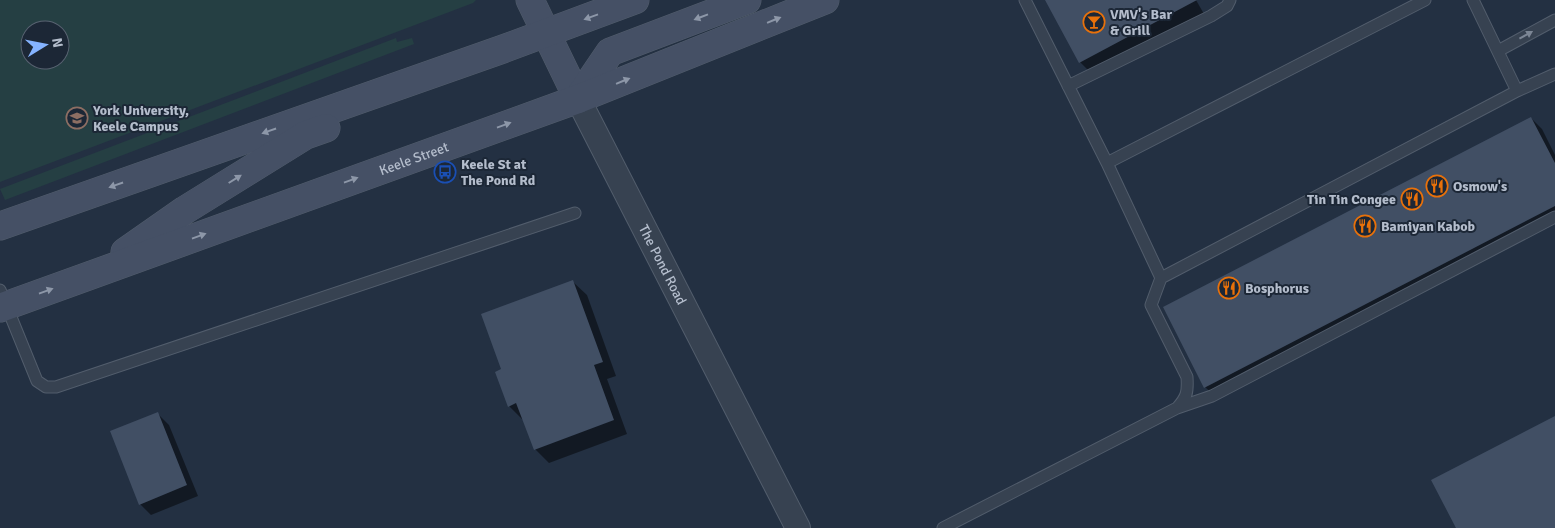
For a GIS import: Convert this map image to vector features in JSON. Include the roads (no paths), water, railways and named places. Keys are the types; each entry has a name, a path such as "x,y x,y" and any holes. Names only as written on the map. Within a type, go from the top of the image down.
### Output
{"main road":[{"name":"The Pond Road","path":"530,0 578,99"},
{"path":"0,226 503,49 635,0"},
{"path":"578,99 610,52 747,0"},
{"name":"Keele Street","path":"2,301 93,274 578,99 825,0"},
{"path":"93,274 185,210 306,135 509,60 546,32"}],"street":[{"name":"The Pond Road","path":"578,99 798,528"}],"lane":[{"path":"1024,0 1106,162 1161,278"},
{"path":"1068,86 1211,16 1227,6 1230,0"},
{"path":"1106,162 1426,0"},
{"path":"1473,0 1517,91"},
{"path":"1498,51 1555,20"},
{"path":"1177,408 1185,398 1188,388 1187,377 1151,305 1161,278 1517,91 1555,74"},
{"path":"2,301 37,380 46,387 56,388 575,213"},
{"path":"943,528 1177,408 1212,396 1555,217"}],"place":[{"name":"VMV's Bar & Grill","path":"1094,22"},
{"name":"York University, Keele Campus","path":"77,118"},
{"name":"Keele St at The Pond Rd","path":"445,172"},
{"name":"Osmow's","path":"1437,186"},
{"name":"Tin Tin Congee","path":"1412,199"},
{"name":"Bamiyan Kabob","path":"1365,226"},
{"name":"Bosphorus","path":"1229,288"}]}
